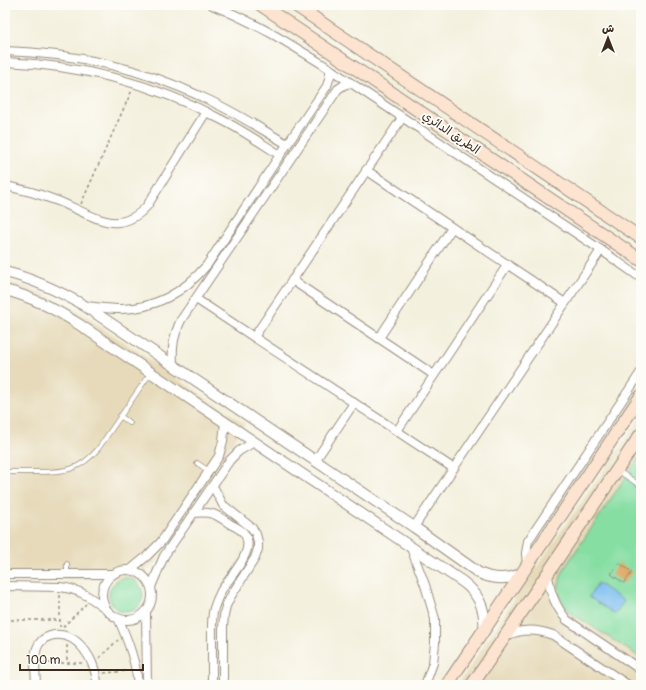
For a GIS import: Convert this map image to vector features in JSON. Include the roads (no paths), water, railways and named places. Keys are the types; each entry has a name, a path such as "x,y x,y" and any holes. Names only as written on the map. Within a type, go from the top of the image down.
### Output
{"main road":[{"path":"250,5 278,16"},
{"name":"الطريق الدائري","path":"261,5 641,260"},
{"name":"الطريق الدائري","path":"295,5 641,238"},
{"path":"447,685 641,396"},
{"path":"472,685 641,434"},
{"path":"561,516 578,528"}],"street":[{"path":"212,5 265,29 288,42 641,278"},
{"path":"5,51 38,53 80,59 142,74 183,88 222,106 287,144"},
{"path":"78,70 80,59"},
{"path":"5,62 31,63 78,70 135,83 159,91 183,101 235,127 280,154"},
{"path":"85,306 116,308 137,307 150,304 176,293 197,276 207,264 328,83 330,69"},
{"path":"328,83 338,89"},
{"path":"173,365 172,350 181,320 338,89 351,83"},
{"path":"5,186 31,192 55,200 107,222 129,220 139,214 147,206 206,112"},
{"path":"254,337 402,118"},
{"path":"366,170 565,303"},
{"path":"379,338 452,228"},
{"path":"414,527 601,250"},
{"path":"397,431 508,264"},
{"path":"5,272 31,279 59,291 85,306 414,527 479,573 497,578 510,578 525,570 528,541 641,372"},
{"path":"26,296 31,279"},
{"path":"292,280 434,375"},
{"path":"5,290 26,296 67,317 469,587 478,598 483,610 485,624 484,630"},
{"path":"196,298 454,468"},
{"path":"315,461 354,403"},
{"path":"130,570 148,556 161,542 219,456 223,441 224,422"},
{"path":"275,456 286,441"},
{"path":"5,586 60,587 79,591 105,608 113,616 125,620 140,616 146,611 151,600 151,588 164,556 234,455 254,442"},
{"path":"213,486 223,505 252,528 256,534 258,542 258,549 255,558 226,606 223,627 223,685"},
{"path":"193,513 212,513 243,532 247,539 248,546 247,552 222,591 214,610 212,622 212,685"},
{"path":"411,548 425,585 435,619 433,663 425,685"},
{"path":"453,576 464,562"},
{"path":"105,608 101,596 102,590 107,578 117,571 130,570 141,574 151,588"},
{"path":"548,573 548,581 552,596 558,609 567,620 640,666"},
{"path":"5,574 112,574"},
{"path":"22,574 22,586"},
{"path":"146,611 147,685"},
{"path":"118,618 132,652 138,685"},
{"path":"505,636 529,630 535,630 553,635 628,685"},
{"path":"36,685 36,650 40,642 49,636 54,635 67,637 78,643 87,653 93,664 97,685"}],"lane":[{"path":"5,472 57,472 78,466 91,456 98,448 151,372"},
{"path":"120,416 130,422"},
{"path":"197,463 209,471"},
{"path":"617,470 641,486"},
{"path":"67,564 67,574"}],"water":[{"path":"598,583 624,601 615,614 589,597"}]}
